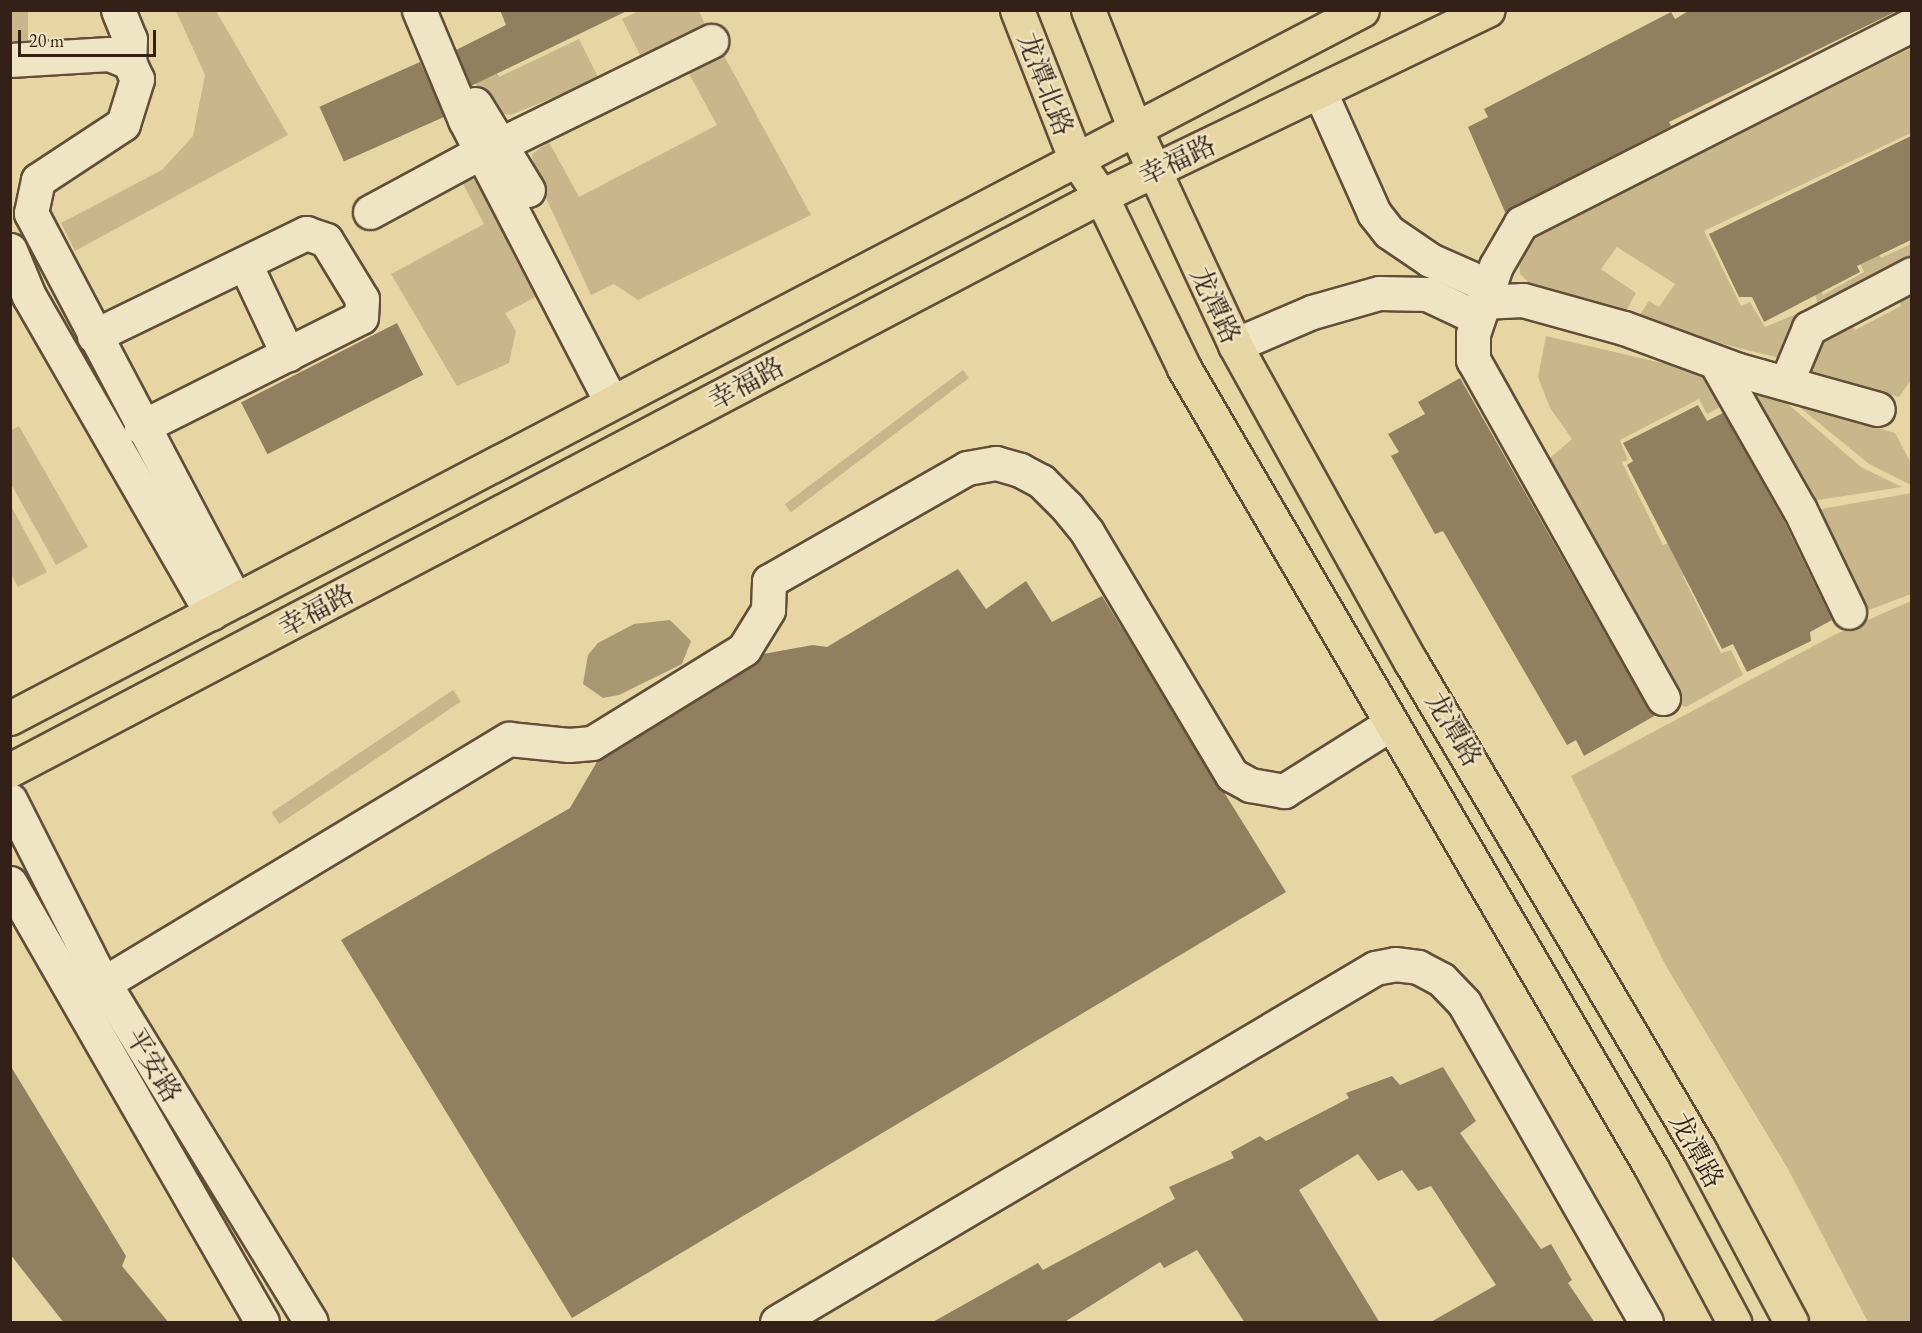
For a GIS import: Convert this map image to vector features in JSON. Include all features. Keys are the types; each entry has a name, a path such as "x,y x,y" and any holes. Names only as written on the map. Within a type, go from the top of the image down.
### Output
{"main road":[{"name":"龙潭北路","path":"1017,10 1075,158"},
{"path":"1088,10 1134,127"},
{"name":"幸福路","path":"10,718 1134,127 1362,10"},
{"name":"幸福路","path":"10,770 1101,196 1488,10"},
{"name":"龙潭路","path":"1134,127 1234,345 1412,662 1700,1151 1791,1323"},
{"name":"龙潭路","path":"1075,158 1101,196 1184,368 1389,725 1652,1168 1734,1323"}],"street":[{"path":"118,10 130,39 129,62 136,79 123,124 104,141 53,168 38,180 32,194 31,213 141,427 223,606"},
{"path":"419,10 492,147 619,398"},
{"path":"436,10 492,147"},
{"path":"1663,698 1484,384 1473,360 1483,302 1521,222 1911,25"},
{"path":"370,212 492,147 711,41"},
{"path":"10,60 83,53 109,54 129,62"},
{"path":"1320,92 1374,213 1389,232 1430,260 1483,302"},
{"path":"94,336 246,266 306,233 318,235 326,240 362,299 361,317 141,427"},
{"path":"10,250 29,296 223,606"},
{"path":"246,266 288,355"},
{"path":"1786,383 1809,328 1911,274"},
{"path":"1234,345 1312,312 1379,293 1427,294 1483,302 1523,300 1624,328 1716,363 1878,409"},
{"path":"1716,363 1800,510 1849,612"},
{"path":"104,983 509,739 569,745 592,743 744,649 768,610 769,581 967,468 996,463 1020,470 1041,481 1067,507 1087,532 1232,775 1250,785 1284,791 1389,725"},
{"name":"平安路","path":"10,800 104,983 310,1323"},
{"name":"平安路","path":"10,883 262,1323"},
{"path":"777,1323 1375,968 1395,964 1418,967 1442,980 1464,1003 1646,1323"}],"shaded area":[{"path":"10,11 28,11 28,41 10,41"},
{"path":"176,11 216,11 288,135 75,251 61,223 162,170 193,136 205,75"},
{"path":"639,11 699,11 705,24 640,55 622,19"},
{"path":"579,39 599,79 511,115 498,113 479,92 475,81 486,52 499,77"},
{"path":"1911,48 1911,133 1704,231 1741,306 1750,302 1765,327 1806,310 1794,342 1779,358 1635,322 1649,301 1659,307 1675,284 1617,247 1601,269 1636,293 1622,318 1537,290 1520,274 1519,253 1540,234"},
{"path":"722,52 811,215 638,300 614,284 591,295 534,172 532,154 549,142 579,197 717,125 687,70"},
{"path":"480,178 547,291 505,313 516,331 509,363 457,386 391,274 484,224 462,182"},
{"path":"1869,234 1881,258 1911,244 1911,269 1818,305 1814,291 1819,288 1823,295 1864,272 1849,241"},
{"path":"1911,283 1911,380 1899,397 1806,369 1805,356 1846,314 1855,330 1901,306 1895,290"},
{"path":"1546,336 1662,363 1666,355 1712,380 1730,402 1707,414 1699,399 1620,440 1628,460 1622,462 1663,545 1674,541 1690,573 1683,576 1721,653 1731,650 1743,675 1686,707 1674,703 1544,463 1572,439 1550,408 1538,377"},
{"path":"963,370 969,378 791,512 785,504"},
{"path":"1749,394 1781,398 1861,467 1902,487 1805,502"},
{"path":"1792,401 1895,433 1911,463 1911,485 1869,464"},
{"path":"19,426 88,547 56,565 11,484 11,430"},
{"path":"1911,493 1911,594 1861,613 1816,510"},
{"path":"11,506 47,572 18,587 11,574"},
{"path":"1911,601 1911,1322 1868,1322 1788,1169 1666,966 1571,776 1834,635"},
{"path":"670,620 691,641 682,664 619,695 603,698 583,684 588,655 598,643 634,624"},
{"path":"453,690 461,702 279,824 271,812"}],"building":[{"path":"500,10 629,10 471,86 456,50 506,25"},
{"path":"1690,10 1899,10 1669,122 1671,126 1505,212 1468,127 1488,117 1484,109 1671,12 1675,19"},
{"path":"420,62 444,117 344,162 320,107"},
{"path":"1911,136 1911,240 1857,266 1860,272 1764,322 1752,297 1739,297 1709,234"},
{"path":"397,323 423,375 267,454 241,402"},
{"path":"1460,378 1647,707 1656,715 1584,756 1576,740 1567,745 1443,531 1435,534 1391,456 1399,452 1388,434 1425,414 1418,402"},
{"path":"1698,405 1707,421 1723,413 1783,519 1832,620 1810,632 1811,641 1747,672 1733,644 1722,649 1627,465 1633,461 1623,443"},
{"path":"958,569 986,609 1026,581 1052,622 1102,596 1286,892 572,1318 341,940 570,808 598,760 754,665 763,654 813,645 827,647"},
{"path":"10,1065 126,1256 122,1266 169,1323 64,1323 10,1254"},
{"path":"1443,1067 1476,1121 1460,1133 1541,1249 1551,1244 1572,1280 1568,1283 1595,1323 1429,1323 1496,1285 1431,1186 1418,1191 1402,1170 1378,1181 1358,1154 1299,1190 1380,1323 1245,1323 1197,1250 1164,1268 1160,1262 1063,1323 931,1323 1038,1263 1043,1270 1175,1199 1169,1187 1234,1158 1231,1152 1260,1136 1266,1141 1349,1098 1346,1093 1392,1076 1400,1085"}]}
